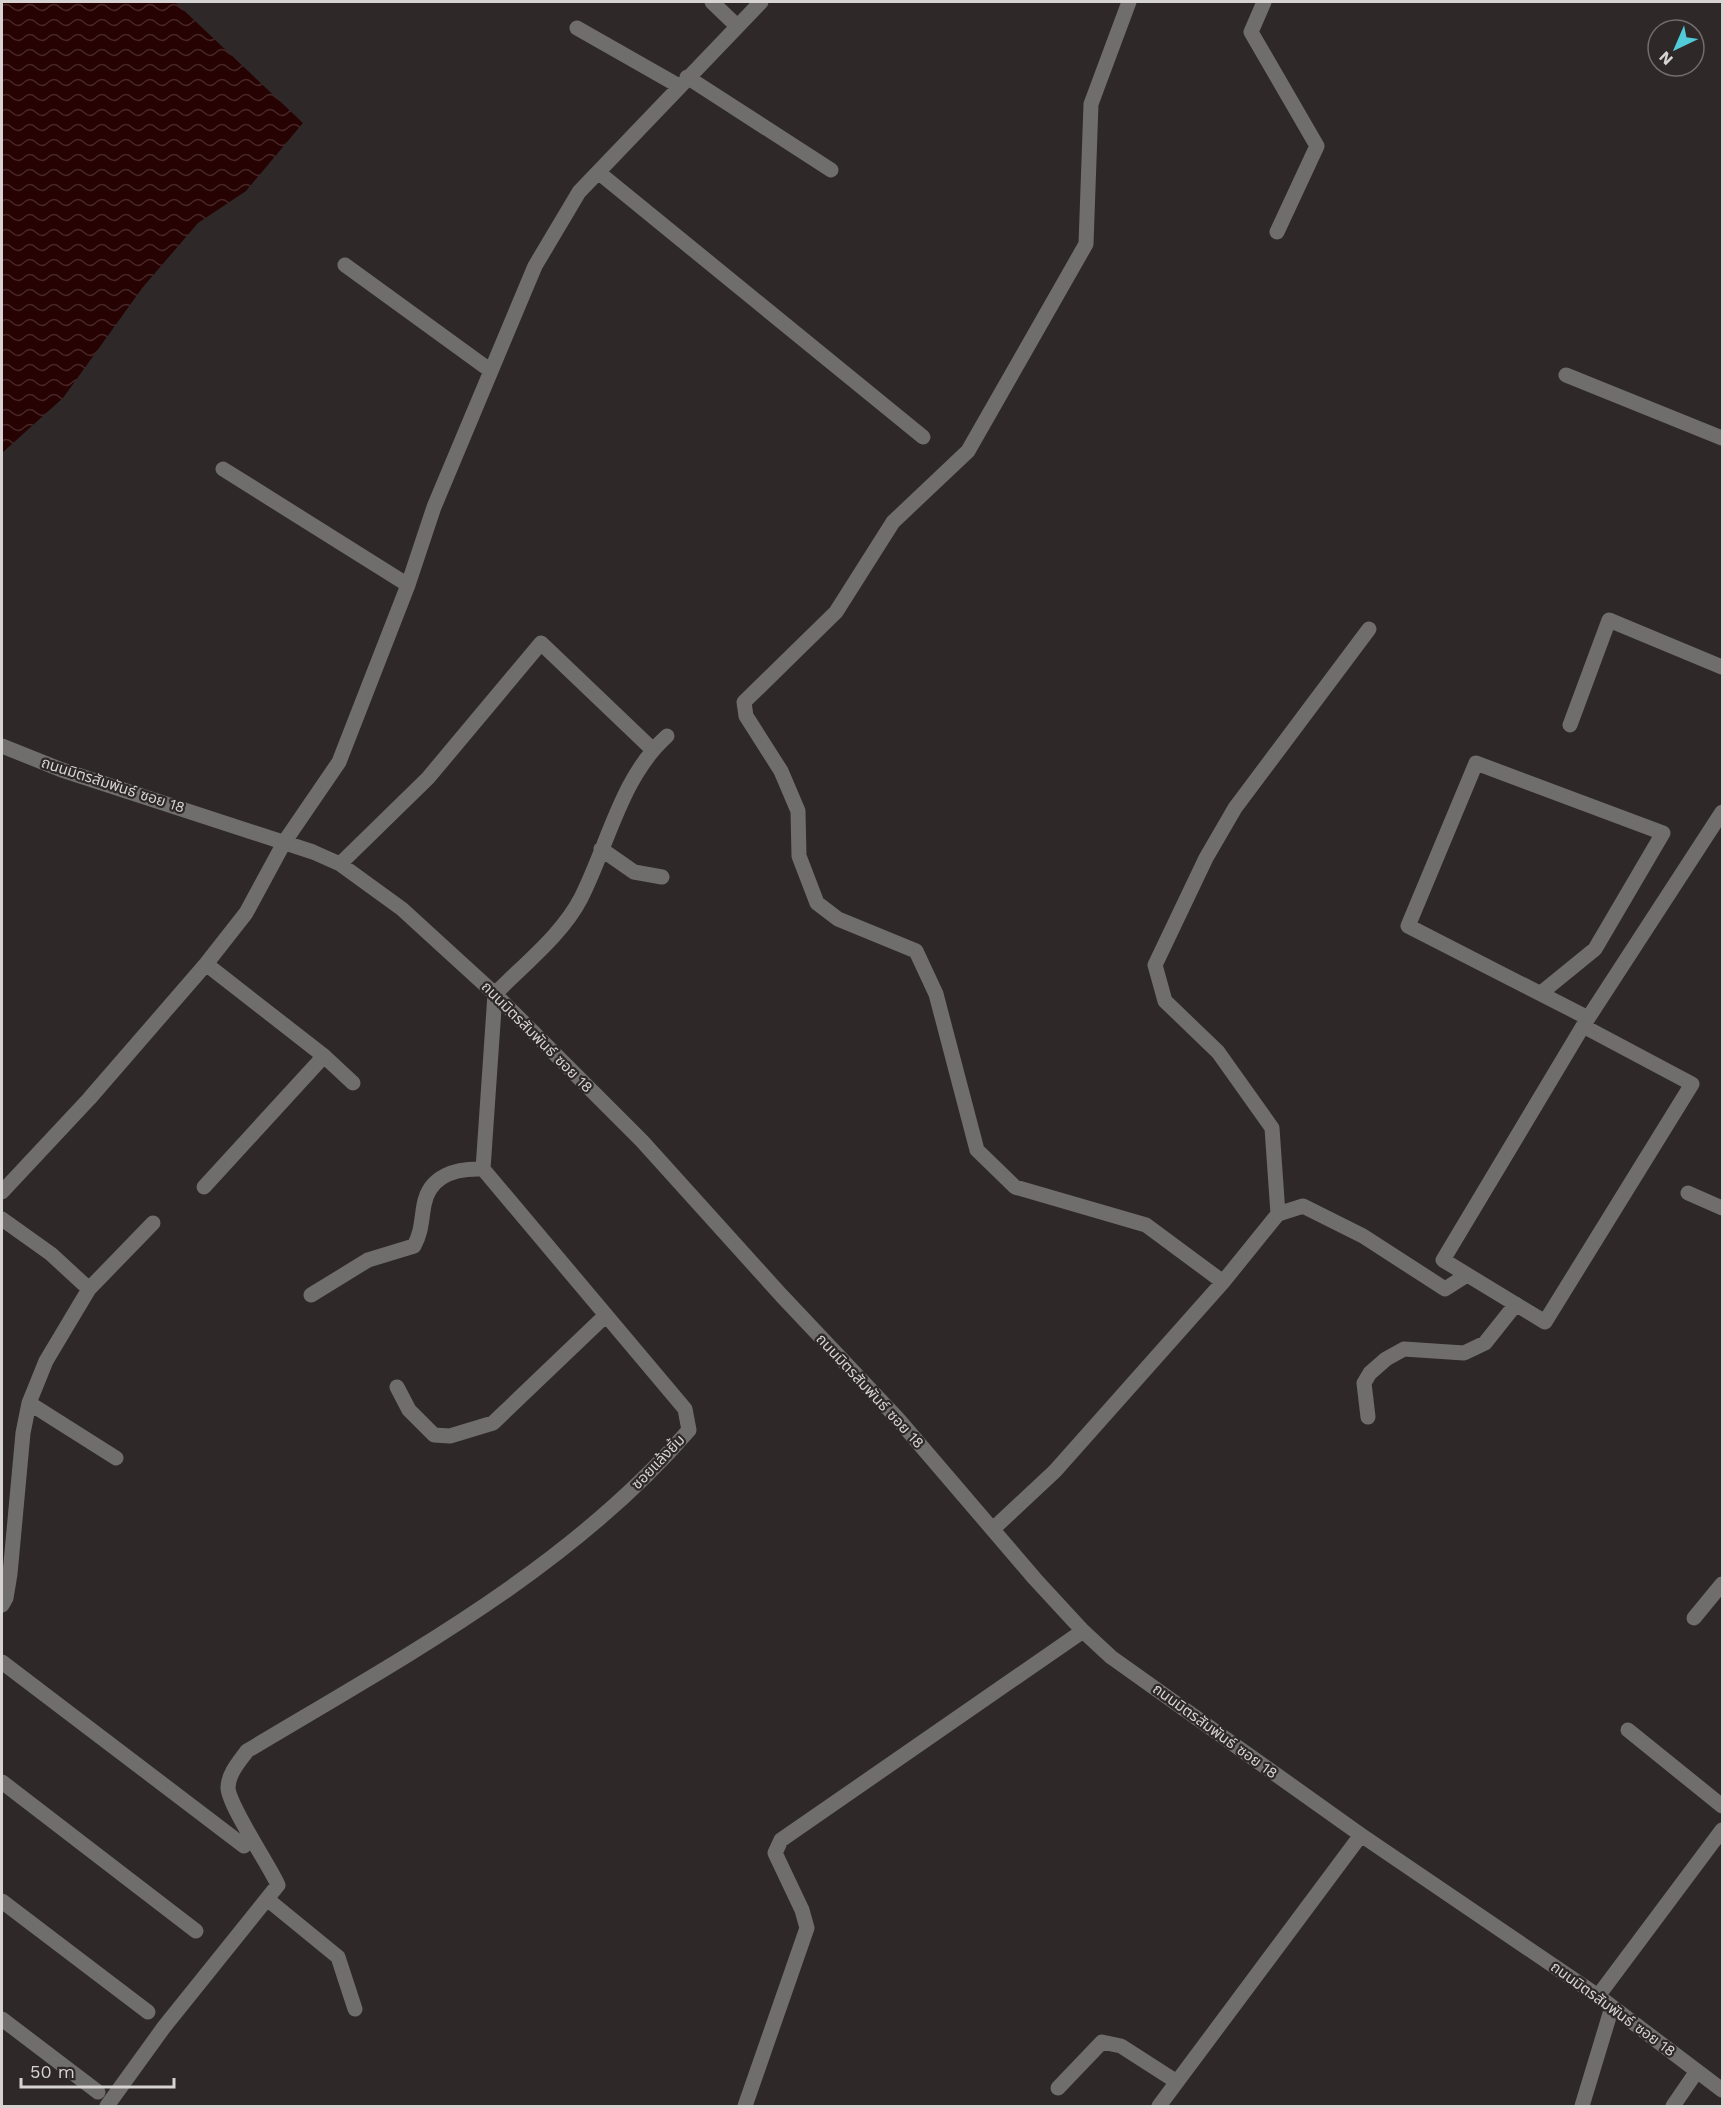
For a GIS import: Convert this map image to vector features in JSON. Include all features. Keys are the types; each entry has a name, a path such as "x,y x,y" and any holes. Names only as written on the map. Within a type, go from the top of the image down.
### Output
{"street":[{"path":"712,2 737,26"},
{"path":"2,1192 89,1098 206,964 246,913 285,841 339,762 408,585 435,507 536,266 579,192 761,2"},
{"path":"1129,2 1091,104 1086,244 968,451 893,522 836,612 744,702 746,716 781,771 798,811 799,856 817,903 838,920 916,951 936,994 977,1150 1015,1187 1146,1225 1223,1282"},
{"path":"1264,2 1251,32 1317,146 1277,232"},
{"path":"578,28 683,82 831,170"},
{"path":"598,172 922,437"},
{"path":"345,266 491,371"},
{"path":"1566,375 1722,438"},
{"path":"222,469 408,585"},
{"path":"1570,725 1609,620 1722,667"},
{"path":"1278,1214 1272,1128 1218,1052 1165,1001 1155,965 1206,858 1235,808 1369,629"},
{"path":"340,864 428,778 541,643 652,749"},
{"path":"311,1295 368,1260 414,1246 422,1231 424,1203 438,1179 461,1168 483,1168 495,994 555,933 580,900 633,781 652,749 667,736"},
{"name":"ถนนมิตรสัมพันธ์ ซอย 18","path":"2,746 63,770 285,841 340,864 402,909 495,994 642,1141 781,1295 898,1419 1083,1631 1112,1657 1361,1835 1598,1996 1722,2090"},
{"path":"1541,993 1594,949 1663,833 1476,763 1408,926 1541,993 1586,1022 1692,1084 1545,1322 1443,1260 1586,1022 1722,812"},
{"path":"601,849 634,872 663,877"},
{"path":"206,964 324,1056 353,1083"},
{"path":"204,1187 324,1056"},
{"name":"ซอยแล้งยิ้ม","path":"267,1899 278,1885 267,1860 231,1802 228,1788 230,1776 247,1751 467,1619 605,1514 659,1464 688,1430 685,1409 483,1168"},
{"path":"1688,1192 1722,1208"},
{"path":"993,1528 1055,1471 1223,1282 1278,1214 1303,1206 1363,1236 1445,1289 1467,1275"},
{"path":"2,1219 51,1254 89,1289"},
{"path":"2,1605 6,1598 10,1574 6,1545 29,1403 46,1361 89,1289 153,1223"},
{"path":"1368,1417 1364,1383 1370,1373 1386,1359 1404,1349 1464,1353 1485,1343 1516,1305"},
{"path":"397,1387 409,1410 434,1435 450,1436 493,1422 606,1315"},
{"path":"29,1403 116,1458"},
{"path":"1694,1618 1722,1584"},
{"path":"745,2106 807,1928 802,1910 775,1853 781,1840 1083,1631"},
{"path":"2,1662 243,1846"},
{"path":"1628,1730 1722,1806"},
{"path":"2,1782 195,1931"},
{"path":"1598,1996 1722,1830"},
{"path":"1160,2106 1361,1835"},
{"path":"107,2106 164,2027 267,1899 338,1957 355,2009"},
{"path":"2,1901 148,2012"},
{"path":"1582,2106 1612,2007"},
{"path":"2,2019 98,2092"},
{"path":"1058,2088 1102,2042 1121,2046 1177,2082"},
{"path":"1673,2106 1697,2071"}],"water":[{"path":"2,2 175,2 303,123 246,191 198,223 143,287 63,398 2,453"}]}
